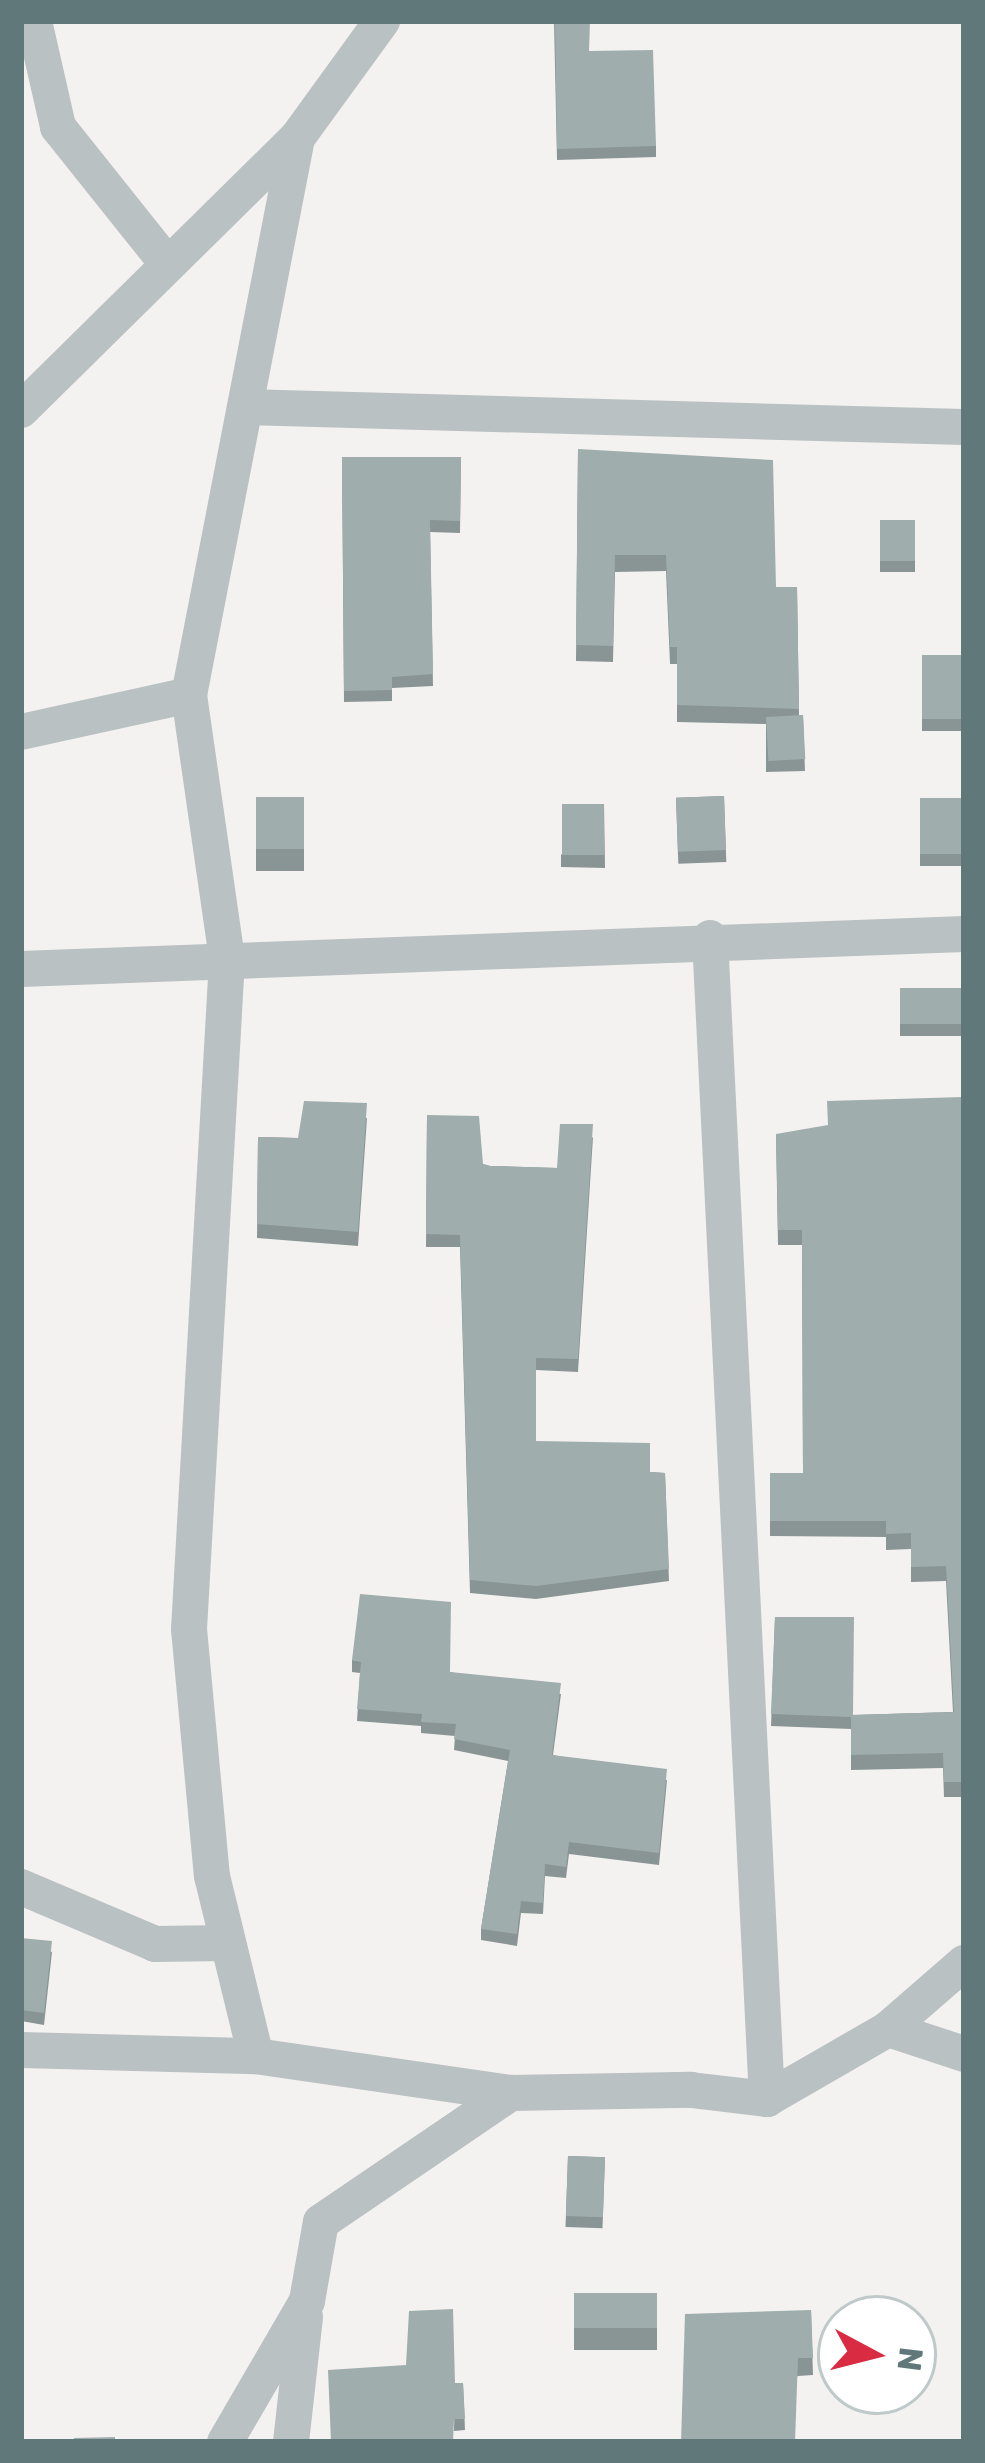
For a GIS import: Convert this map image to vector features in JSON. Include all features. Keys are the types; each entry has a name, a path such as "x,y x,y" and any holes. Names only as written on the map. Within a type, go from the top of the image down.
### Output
{"street":[{"path":"34,21 58,127 165,261"},
{"path":"21,410 165,261 297,138 382,21"},
{"path":"256,2056 226,1943 189,1629 227,960 189,695 222,499 246,407 297,138"},
{"path":"246,407 964,427"},
{"path":"21,732 189,695"},
{"path":"21,969 710,938 964,934"},
{"path":"710,938 767,2099"},
{"path":"21,1887 155,1943 226,1943"},
{"path":"21,2050 256,2056 511,2093 691,2090 767,2099 888,2029 964,1963"},
{"path":"888,2029 964,2054"},
{"path":"291,2442 321,2222 511,2093"},
{"path":"225,2442 307,2301"}],"building":[{"path":"555,21 590,21 589,51 653,50 656,146 557,149"},
{"path":"578,449 773,460 776,587 797,587 799,709 677,705 677,647 670,647 666,555 615,555 613,646 576,645"},
{"path":"342,457 461,457 460,521 430,520 433,674 392,677 392,690 344,691"},
{"path":"880,520 915,520 915,561 880,561"},
{"path":"922,655 964,655 964,719 922,719"},
{"path":"803,715 805,759 768,761 766,717"},
{"path":"724,796 726,850 678,852 676,798"},
{"path":"256,797 304,797 304,849 256,849"},
{"path":"920,798 964,798 964,854 920,854"},
{"path":"562,804 604,804 604,855 562,855"},
{"path":"900,988 964,988 964,1024 900,1024"},
{"path":"963,1097 964,1782 944,1782 943,1753 851,1755 851,1715 954,1712 946,1566 911,1567 911,1533 886,1534 886,1521 770,1521 770,1473 803,1473 802,1230 778,1230 776,1134 828,1125 827,1101"},
{"path":"304,1101 367,1103 358,1232 257,1224 258,1137 298,1138"},
{"path":"427,1115 479,1116 483,1164 490,1166 557,1168 560,1124 593,1124 578,1359 536,1358 536,1441 650,1443 650,1472 665,1473 669,1569 536,1586 470,1580 460,1235 426,1234"},
{"path":"360,1594 451,1602 450,1672 561,1683 552,1755 667,1769 659,1853 569,1842 566,1867 545,1864 543,1903 521,1901 517,1934 481,1929 510,1750 454,1739 456,1724 421,1722 422,1714 357,1709 361,1662 352,1660"},
{"path":"775,1617 854,1617 851,1717 771,1714"},
{"path":"21,1938 52,1941 44,2013 21,2010"},
{"path":"568,2156 605,2157 603,2217 566,2216"},
{"path":"574,2293 657,2293 657,2328 574,2328"},
{"path":"453,2309 455,2383 463,2383 465,2419 454,2419 453,2442 331,2442 328,2370 406,2365 409,2311"},
{"path":"811,2310 813,2358 798,2358 795,2442 681,2442 685,2314"},
{"path":"115,2437 115,2442 74,2442 74,2438"}]}
